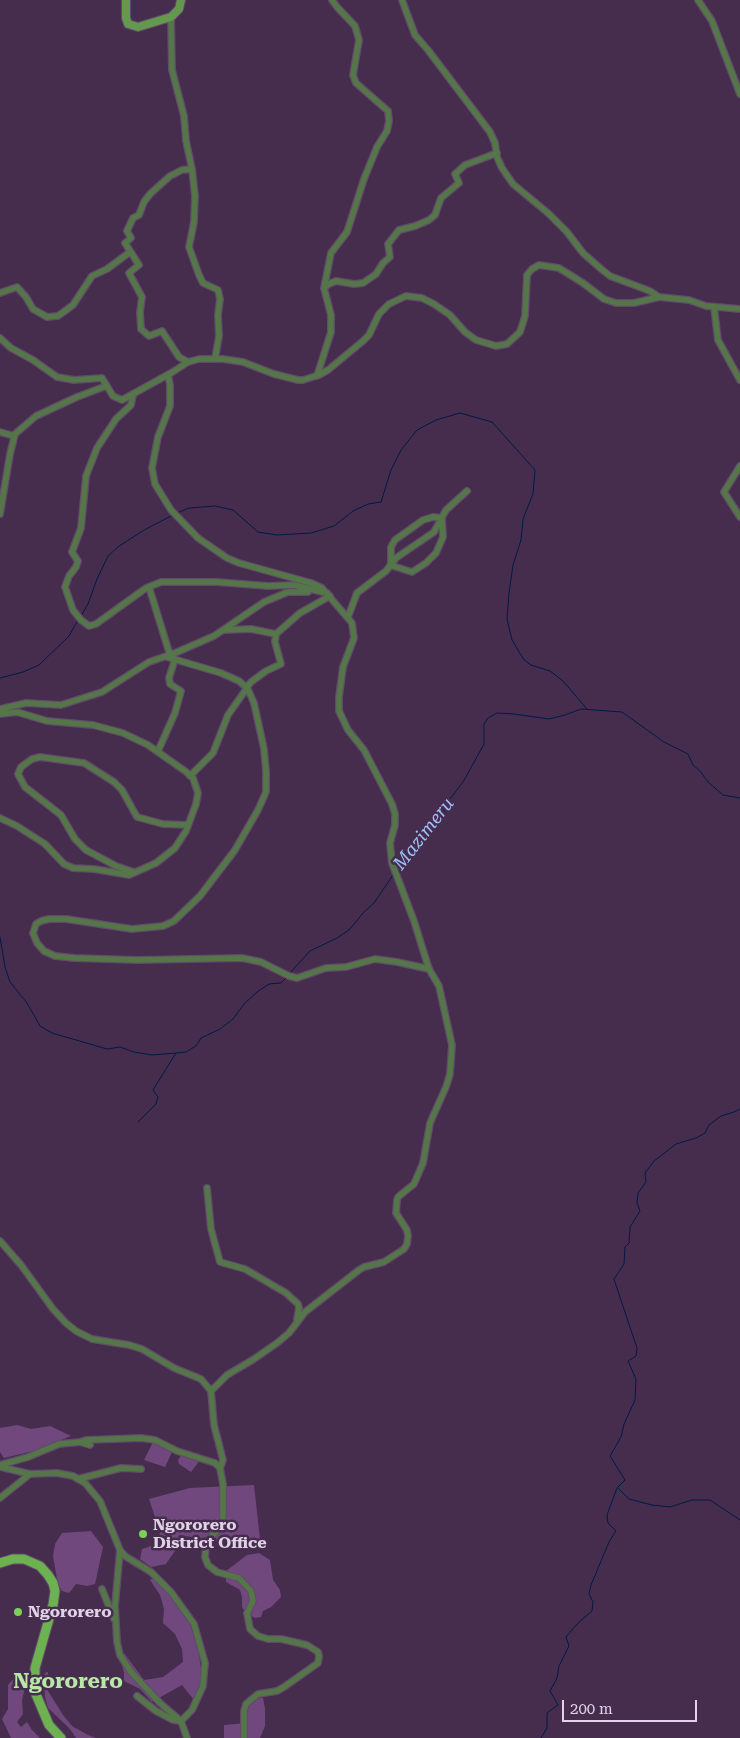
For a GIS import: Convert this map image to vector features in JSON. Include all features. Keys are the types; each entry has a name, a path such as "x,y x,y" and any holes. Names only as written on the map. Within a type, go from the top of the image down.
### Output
{"main road":[{"path":"126,0 126,18 128,24 134,27 171,17 179,9 181,0"},
{"path":"0,1563 13,1558 24,1559 40,1566 53,1583 55,1591 53,1605 35,1668 35,1692 49,1725 61,1738"}],"street":[{"path":"316,376 331,332 331,315 324,288 331,253 347,232 376,147 387,131 389,121 388,111 356,83 353,75 359,40 355,26 332,0"},
{"path":"402,0 415,35 490,132 502,168 513,184 548,213 567,232 582,253 610,276 650,291 659,297"},
{"path":"698,0 712,21 740,94"},
{"path":"171,17 172,70 184,116 195,196 194,222 189,247 203,283 218,290 220,299 218,315 219,336 215,359"},
{"path":"324,288 336,281 354,284 363,283 376,274 383,263 390,258 388,244 399,230 429,220 435,215 441,198 459,184 455,174 465,165 497,153"},
{"path":"188,362 179,357 162,331 149,336 141,329 140,312 142,297 129,272 139,265 125,243 131,238 127,231 133,218 139,215 144,202 160,184 182,170 192,169"},
{"path":"0,293 17,287 33,309 47,317 58,316 73,305 92,276 107,269 130,252"},
{"path":"0,338 11,348 33,360 57,377 74,380 102,378 113,396 120,400 125,400 188,362 199,359 243,362 274,374 298,380 316,376 328,370 363,341 369,335 379,314 389,304 406,296 422,298 434,304 450,315 472,338 496,346 507,344 520,332 527,302 527,275 537,266 559,268 609,301 634,302 659,297 689,300 706,306 740,308"},
{"path":"714,307 718,340 740,380"},
{"path":"168,375 170,406 158,437 152,468 156,484 171,510 198,538 227,558 322,588 348,617 353,626 354,638 343,667 339,711 346,726 367,754 392,804 395,825 390,843 390,857 429,969 439,986 451,1037 452,1056 446,1087 430,1123 423,1163 414,1184 397,1200 396,1213 407,1230 408,1236 404,1249 384,1262 359,1270 306,1312 289,1333 277,1343 227,1375 211,1391"},
{"path":"0,514 14,436 36,416 106,386"},
{"path":"133,395 131,405 116,419 97,448 89,468 83,494 81,528 72,552 78,561 76,567 68,576 65,587 73,610 89,626 96,624 149,587 161,582 233,582 268,586 294,585 329,594"},
{"path":"2,434 14,436"},
{"path":"740,466 724,492 740,517"},
{"path":"348,617 357,594 386,571 400,555 434,532 446,509 467,491"},
{"path":"391,564 391,548 395,540 423,520 432,517 442,518"},
{"path":"391,564 412,572 426,563 436,553 443,538 442,518"},
{"path":"149,587 170,657 170,684 181,692 175,713 158,751"},
{"path":"0,709 26,703 57,706 72,703 107,690 149,662 170,657 206,640 258,605 283,594 302,591 329,594"},
{"path":"190,776 214,752 228,715 251,682 266,671 281,664 274,642 276,634 300,613 329,594"},
{"path":"222,630 251,629 276,634"},
{"path":"170,657 221,673 239,681 247,688 258,717 265,764 266,792 258,810 235,850 200,896 174,921 163,926 132,929 66,919 41,921 36,924 33,933 37,944 44,951 54,956 74,958 137,960 242,958 262,962 289,976 297,978 320,970 346,968 374,959 429,969"},
{"path":"0,714 15,712 47,721 93,724 132,736 158,751 190,776 196,783 198,793 188,825 175,848 156,862 129,875 94,869 73,868 64,864 45,844 18,826 0,818"},
{"path":"136,873 116,866 86,850 75,839 60,815 25,787 18,774 21,767 32,759 40,757 84,763 114,782 122,790 137,817 163,824 188,825"},
{"path":"207,1188 212,1229 220,1262 245,1269 293,1299 299,1308 297,1322"},
{"path":"0,1241 21,1265 53,1309 76,1331 92,1339 142,1349 174,1368 201,1379 211,1391 214,1425 223,1460 220,1468 223,1484 223,1524 206,1545 205,1557 208,1565 217,1572 239,1578 251,1591 253,1600 247,1613 250,1630 258,1636 268,1639 281,1639 307,1645 318,1652 320,1656 318,1663 284,1687 258,1694 246,1704 244,1712 244,1738"},
{"path":"0,1466 59,1444 86,1440 141,1438 155,1440 177,1451 215,1464 220,1468"},
{"path":"80,1442 90,1446"},
{"path":"0,1466 30,1474 57,1473 73,1476 85,1483 100,1500 120,1550 125,1556 152,1572 171,1592 194,1624 205,1663 203,1686 192,1710 181,1721"},
{"path":"78,1479 121,1468 141,1469"},
{"path":"0,1498 30,1474"},
{"path":"120,1550 117,1567 115,1621 116,1642 120,1655 131,1672 160,1703 181,1721 187,1738"},
{"path":"102,1589 115,1621"},
{"path":"137,1696 166,1718 181,1721"}],"shaded area":[{"path":"17,1425 31,1429 50,1426 71,1436 34,1451 4,1458 0,1452 0,1428"},
{"path":"153,1442 173,1450 165,1467 144,1460"},
{"path":"182,1454 200,1460 191,1472 179,1464 178,1460"},
{"path":"254,1485 260,1539 235,1544 179,1535 175,1551 166,1564 151,1567 140,1559 142,1549 157,1544 160,1532 149,1499 190,1488"},
{"path":"91,1531 103,1547 95,1584 87,1586 76,1584 69,1593 62,1591 58,1585 53,1556 55,1544 62,1533"},
{"path":"259,1553 270,1560 273,1580 280,1590 281,1597 271,1607 263,1611 261,1617 255,1618 245,1612 242,1607 240,1590 226,1582 226,1571 247,1555"},
{"path":"155,1577 187,1618 196,1638 202,1673 201,1686 194,1700 182,1685 152,1702 140,1689 124,1681 121,1662 124,1653 144,1680 163,1677 183,1662 182,1649 175,1634 163,1623 164,1609 160,1595 150,1580"},
{"path":"48,1672 48,1691 63,1715 72,1726 96,1738 76,1738 70,1729 48,1708 44,1680 45,1673"},
{"path":"15,1674 22,1675 25,1688 22,1700 23,1714 17,1722 21,1727 27,1722 40,1738 11,1738 2,1719 8,1709 8,1685"},
{"path":"257,1698 263,1698 265,1708 265,1726 260,1738 224,1738 224,1725 247,1723 249,1705"}],"waterway":[{"path":"177,513 189,508 215,506 233,510 258,532 277,535 311,533 334,526 353,511 368,504 381,502 391,470 401,450 417,430 436,420 460,413 492,422 535,470 533,494 523,519 521,540 513,565 509,593 507,619 512,640 524,660 531,665 550,671 563,681 587,709"},
{"path":"81,616 108,556 119,546 173,515"},
{"path":"0,678 23,672 39,665 69,636 78,620"},
{"name":"Mazimeru","path":"397,869 404,857 442,816 450,799 463,782 484,744 484,724 488,718 497,713 549,719 581,709 622,712 664,742 688,754 693,765 723,795 740,798"},
{"name":"Mazimeru","path":"290,973 310,951 349,930 374,903 393,875"},
{"path":"0,937 5,967 10,982 27,1003 40,1026 52,1033 107,1049 120,1047 152,1055 176,1053"},
{"name":"Mazimeru","path":"138,1122 156,1104 158,1097 153,1090 176,1053 186,1052 196,1046 201,1038 220,1029 233,1019 244,1004 257,992 269,984 281,983 286,978"},
{"path":"541,1738 547,1728 547,1713 558,1705 550,1691 569,1646 566,1637 592,1611 593,1602 589,1594 591,1585 609,1542 616,1531 608,1523 607,1515 617,1488 625,1480 610,1456 621,1437 624,1424 635,1400 636,1379 628,1361 636,1356 637,1348 614,1279 624,1264 625,1247 629,1243 630,1227 640,1211 637,1203 638,1193 646,1182 645,1173 654,1161 676,1144 705,1133 709,1125 721,1116 740,1109"},
{"path":"618,1488 629,1499 652,1505 670,1507 692,1500 710,1500 740,1520"}],"place":[{"name":"Ngororero District Office","path":"143,1534"},
{"name":"Ngororero","path":"18,1612"}],"district":[{"name":"Ngororero","path":"68,1682"}]}
